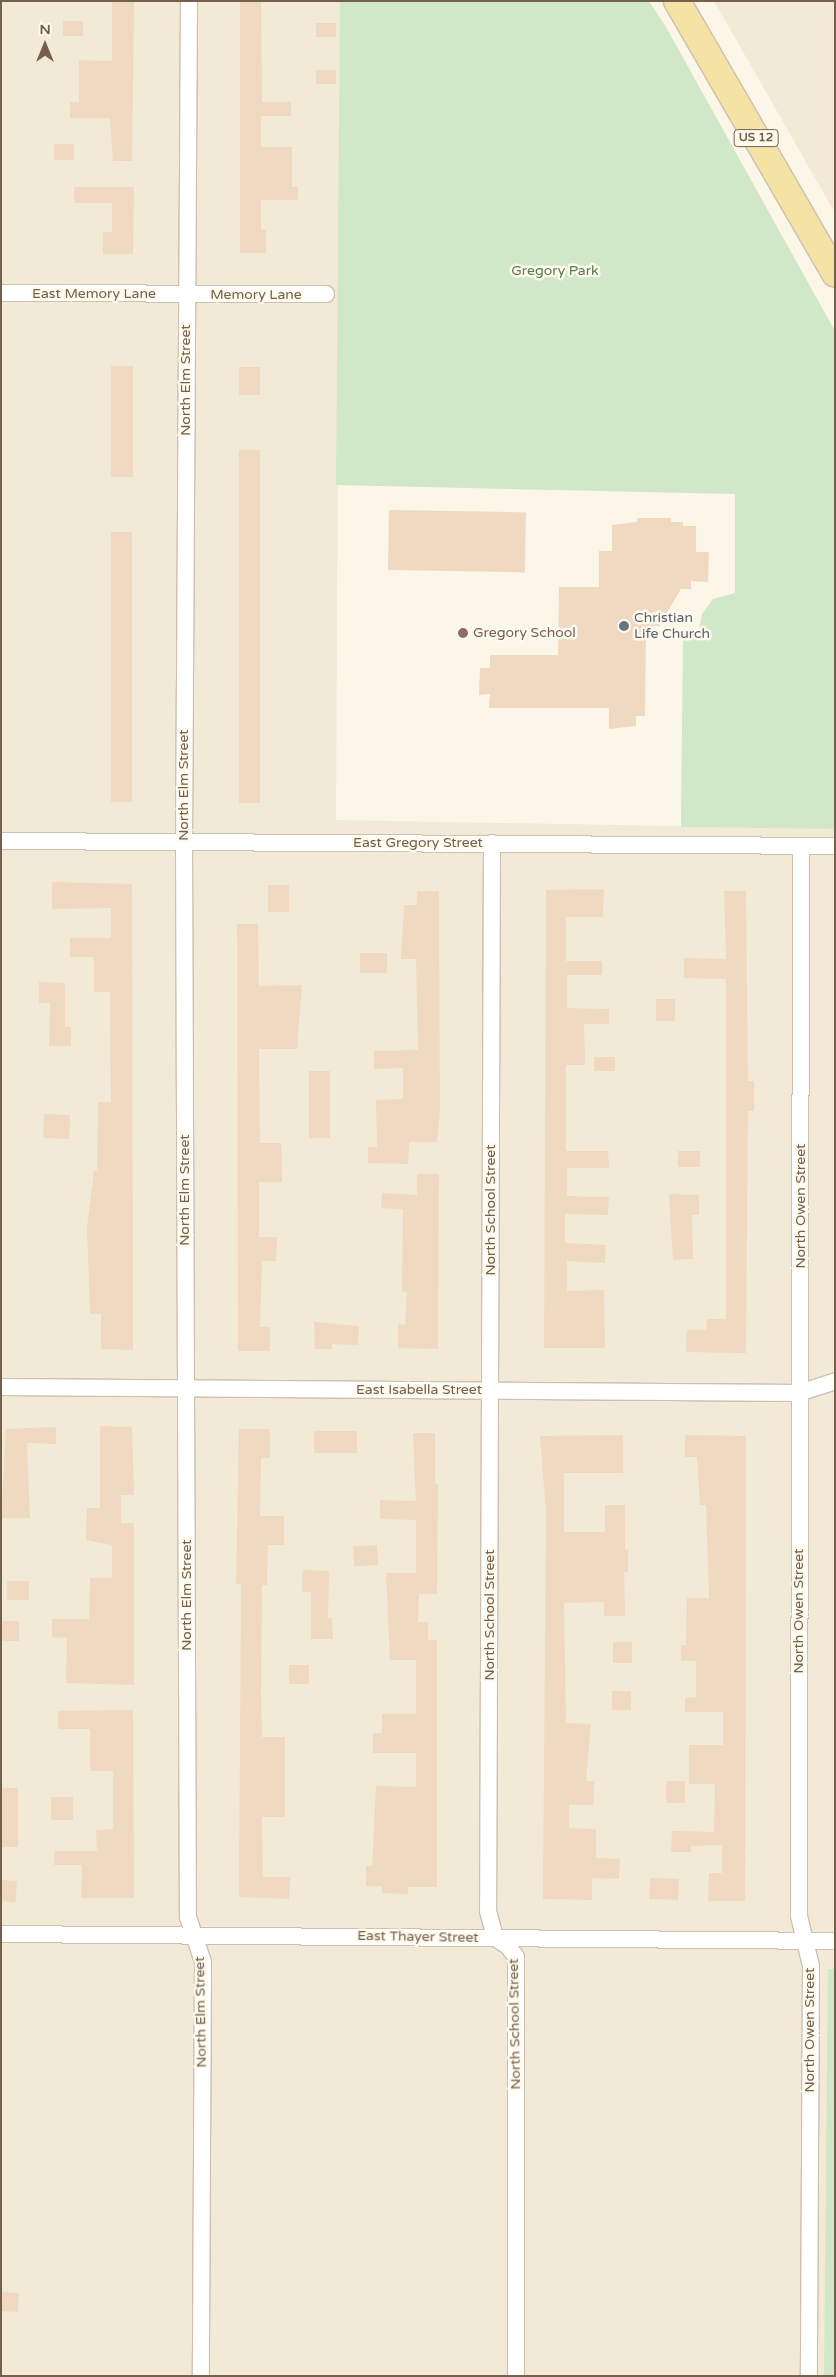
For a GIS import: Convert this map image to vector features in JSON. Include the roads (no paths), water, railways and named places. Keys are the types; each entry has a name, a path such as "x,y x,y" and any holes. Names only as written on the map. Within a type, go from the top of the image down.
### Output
{"main road":[{"name":"US 12","path":"677,1 835,274"}],"street":[{"name":"North Elm Street","path":"189,1 184,842 186,1389 191,1935 203,1962 201,2376"},
{"name":"East Memory Lane","path":"1,293 186,295"},
{"name":"Memory Lane","path":"186,295 326,294"},
{"name":"East Gregory Street","path":"1,841 835,846"},
{"name":"North School Street","path":"492,843 488,1911 495,1938 508,1946 516,1957 516,2376"},
{"name":"North Owen Street","path":"801,846 799,1916 811,1966 809,2376"},
{"name":"East Isabella Street","path":"1,1387 799,1393 835,1381"},
{"name":"East Thayer Street","path":"1,1934 835,1941"}],"place":[{"name":"Christian Life Church","path":"624,626"},
{"name":"Gregory School","path":"463,633"}],"park label":[{"name":"Gregory Park","path":"555,271"}]}
